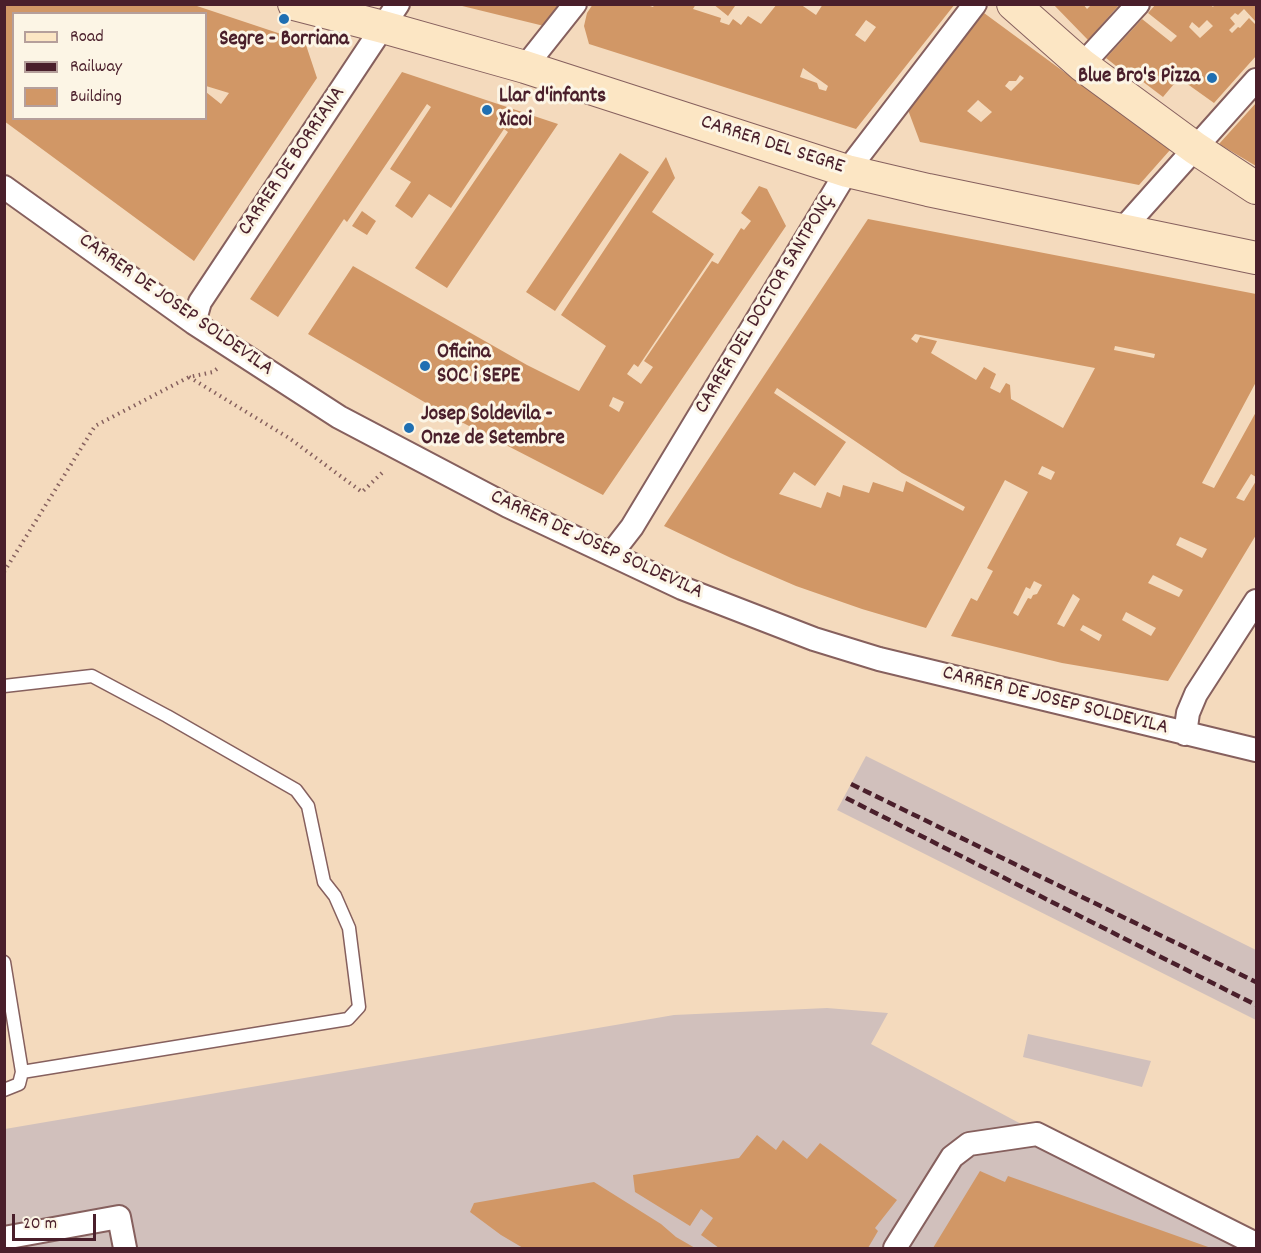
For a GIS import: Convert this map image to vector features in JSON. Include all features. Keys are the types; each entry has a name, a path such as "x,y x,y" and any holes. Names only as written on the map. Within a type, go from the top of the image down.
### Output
{"street":[{"name":"CARRER DEL SEGRE","path":"294,4 390,16 525,67 847,171 1120,231 1257,258"},
{"path":"525,67 575,4"},
{"name":"CARRER DEL DOCTOR SANTPONÇ","path":"611,554 632,527 847,171 975,4"},
{"path":"1013,4 1082,65 1195,148 1257,188"},
{"path":"1082,65 1138,4"},
{"name":"CARRER DE BORRIANA","path":"194,323 200,302 390,16"},
{"path":"1120,231 1257,80"},
{"name":"CARRER DE JOSEP SOLDEVILA","path":"4,188 194,323 339,417 508,506 682,588 749,615 879,660 1257,750"},
{"path":"1185,734 1188,713 1196,694 1257,601"},
{"path":"895,1248 952,1157 969,1144 1037,1134 1257,1244"},
{"path":"4,1238 119,1217 125,1248"}],"lane":[{"path":"4,686 92,676 296,790 308,806 324,882 335,896 349,928 359,1007 348,1018 22,1072"},
{"path":"4,962 22,1072 18,1084 4,1090"}],"path":[{"path":"4,572 96,426 189,377 213,372 222,365"},
{"path":"189,377 289,438 362,492 383,472 374,465"}],"shaded area":[{"path":"866,756 1256,950 1256,1020 837,810"},
{"path":"827,1008 888,1013 871,1044 1254,1248 5,1248 5,1129 674,1015"},
{"path":"1028,1034 1151,1061 1142,1087 1023,1057"}],"building":[{"path":"4,4 191,4 305,42 317,78 194,261 4,121"},
{"path":"454,4 561,4 544,26"},
{"path":"593,4 644,4 653,7 655,4 696,4 693,9 721,18 720,22 729,25 733,19 741,25 748,16 761,24 777,4 800,4 816,15 823,4 955,4 856,129 589,44 584,26 587,13","holes":["866,20 876,27 865,42 855,35","803,68 828,86 826,91 819,89 817,83 800,77"]},
{"path":"713,4 733,4 735,6 728,16"},
{"path":"1053,4 1083,4 1087,9 1092,4 1120,4 1088,40"},
{"path":"1156,4 1210,4 1213,7 1215,4 1256,4 1256,22 1244,9 1238,15 1235,13 1230,18 1235,24 1229,30 1232,33 1249,18 1256,25 1256,56 1214,103 1179,78 1163,97 1142,81 1139,84 1106,58 1142,19 1171,42 1177,36 1148,13","holes":["1207,20 1213,26 1200,38 1189,27 1192,22 1199,28"]},
{"path":"984,13 1143,130 1147,125 1164,138 1160,142 1170,150 1139,185 920,142 908,110","holes":["1020,75 1024,78 1011,91 1005,86 1009,81 1016,81","978,100 992,112 981,122 967,111"]},
{"path":"402,72 558,124 447,288 415,268 508,132 504,129 451,208 429,194 412,218 395,206 411,182 390,169 431,107 427,104 347,222 344,219 278,317 250,299"},
{"path":"1256,103 1256,166 1219,144"},
{"path":"620,153 649,172 555,311 526,292"},
{"path":"666,157 675,178 652,212 714,254 638,367 634,364 627,374 641,384 653,367 644,361 712,261 718,264 741,228 744,230 751,221 741,213 759,186 767,189 786,226 603,495 438,410 308,334 353,266 527,365 579,391 606,346 561,315","holes":["613,397 624,402 619,412 609,406"]},
{"path":"362,211 376,221 367,235 352,226"},
{"path":"868,219 1256,294 1256,382 1202,483 1214,488 1256,412 1256,477 1251,474 1236,498 1244,501 1256,481 1256,535 1168,681 1062,663 951,636 971,598 977,601 993,571 987,568 1028,492 1005,480 926,628 796,586 664,526","holes":["915,334 1095,368 1063,428 1011,399 1010,385 1006,383 1000,393 990,388 996,374 984,367 976,380 931,353 937,341 920,337 917,343 911,339","1115,346 1155,354 1154,358 1114,350","777,388 902,473 965,507 963,511 906,481 903,492 873,482 869,493 843,485 840,497 827,492 821,508 779,494 794,472 815,486 846,442 774,393","1042,466 1055,472 1051,480 1038,474","1180,537 1207,549 1202,558 1176,545","1153,575 1183,590 1179,597 1148,583","1034,581 1042,585 1037,594 1031,599 1028,598 1018,616 1013,613 1026,587 1030,589","1073,594 1080,599 1064,627 1057,624","1126,612 1156,628 1151,636 1122,620","1083,625 1102,635 1099,641 1080,630"]},
{"path":"757,1135 776,1150 783,1140 807,1159 820,1143 897,1200 875,1228 878,1231 868,1248 719,1248 701,1235 713,1218 701,1209 690,1226 635,1192 633,1175 739,1158"},
{"path":"980,1171 1005,1182 1008,1176 1211,1248 933,1248"},
{"path":"594,1182 695,1248 523,1248 470,1212 474,1203"}],"railway":[{"path":"851,784 1256,982"},
{"path":"846,798 1256,1005"}],"place":[{"name":"Segre - Borriana","path":"284,19"},
{"name":"Blue Bro's Pizza","path":"1212,78"},
{"name":"Llar d'infants Xicoi","path":"487,110"},
{"name":"Oficina SOC i SEPE","path":"425,366"},
{"name":"Josep Soldevila - Onze de Setembre","path":"409,428"}]}
